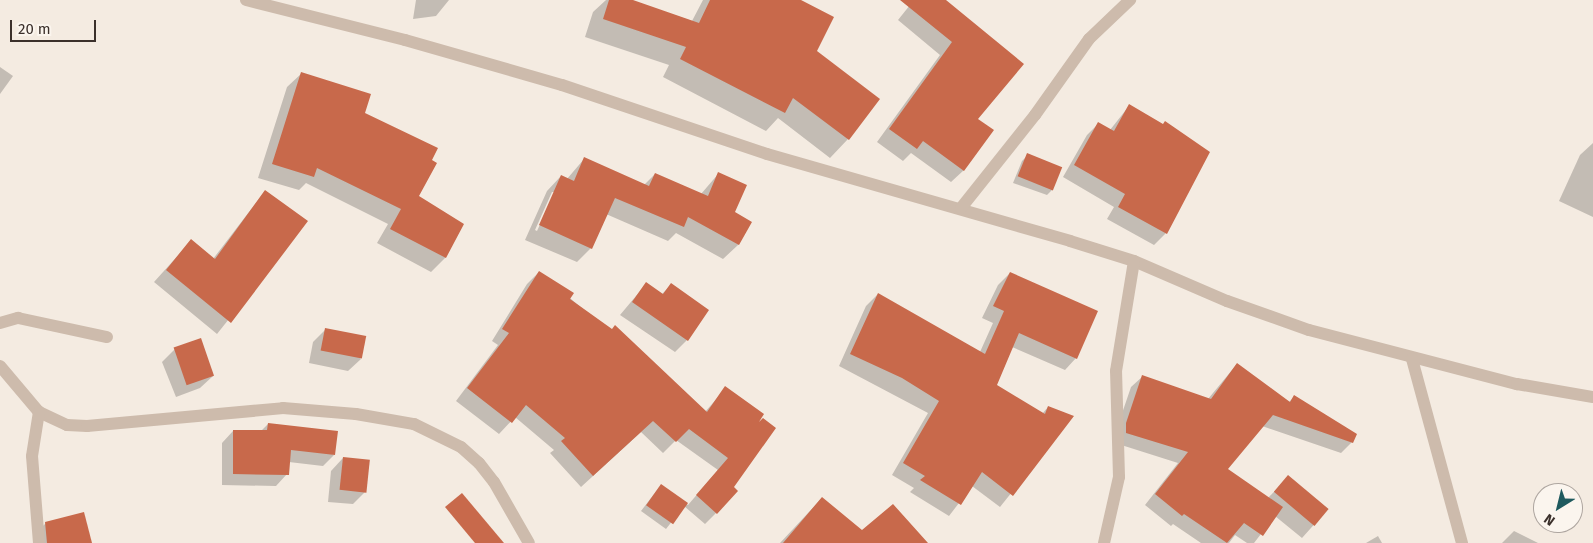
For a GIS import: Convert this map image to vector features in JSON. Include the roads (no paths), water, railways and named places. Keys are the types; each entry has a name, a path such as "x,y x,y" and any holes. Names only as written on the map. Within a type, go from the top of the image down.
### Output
{"street":[{"path":"246,0 405,40 562,85 767,154 961,208 1134,261 1308,330 1412,359 1517,384 1593,397"},
{"path":"961,208 1035,115 1089,40 1130,0"},
{"path":"1104,543 1119,477 1116,371 1134,261"},
{"path":"0,323 18,318 107,337"},
{"path":"1412,359 1462,543"},
{"path":"0,366 39,412 67,425 87,426 283,408 356,414 414,424 461,447 479,462 494,482 529,543"},
{"path":"39,412 32,456 39,543"}]}
